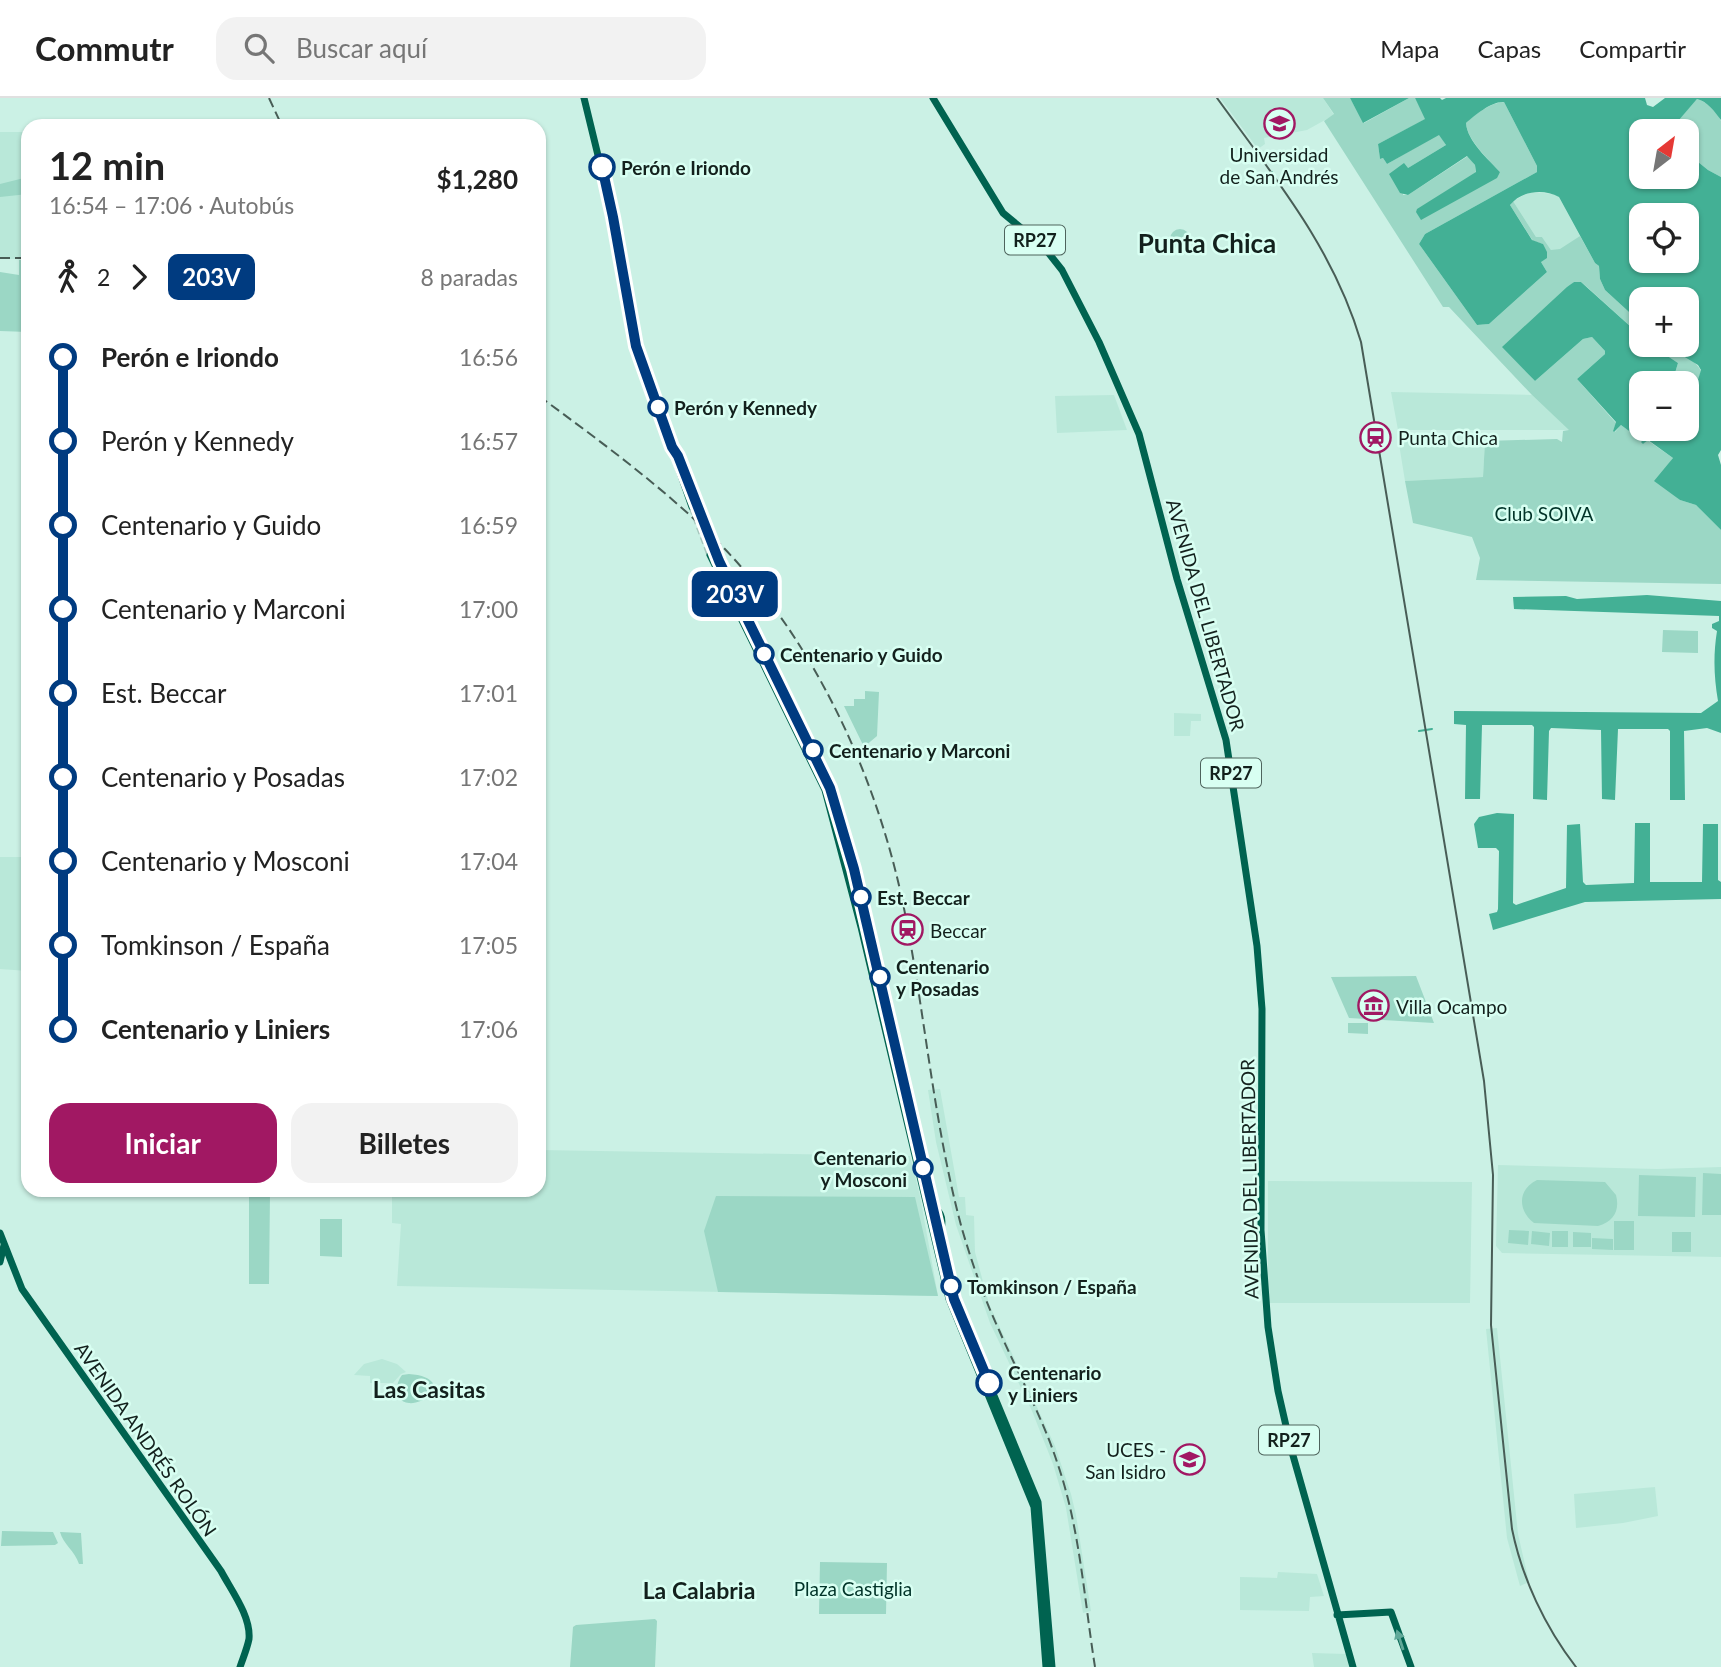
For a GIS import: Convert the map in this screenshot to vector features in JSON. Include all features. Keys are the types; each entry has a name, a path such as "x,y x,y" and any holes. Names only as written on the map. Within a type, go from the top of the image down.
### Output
{"main road":[{"path":"584,98 613,217 636,346 695,509"},
{"name":"AVENIDA DEL LIBERTADOR","path":"933,98 1003,213 1042,246 1062,270 1099,342 1139,434 1188,618 1227,744 1257,946 1262,1009 1261,1230 1268,1327 1278,1391 1292,1452 1337,1615"},
{"path":"710,555 757,646 825,790 862,927 931,1211 949,1299 1034,1507 1046,1667"},
{"path":"719,561 757,646"},
{"path":"931,1211 939,1210 941,1216 943,1225 940,1236 954,1299 1038,1502 1052,1667"},
{"name":"AVENIDA ANDRÉS ROLÓN","path":"0,1233 22,1289 221,1571 248,1627 248,1639 240,1667"},
{"path":"0,1262 4,1245"},
{"path":"1337,1615 1391,1612 1410,1667"},
{"name":"RP27","path":"1337,1615 1353,1667"}],"shaded area":[{"name":"Universidad de San Andrés","path":"1220,98 1323,98 1334,115 1307,130 1264,138 1265,144 1258,149"},
{"path":"1350,98 1409,98 1363,123"},
{"path":"1415,98 1645,98 1647,105 1653,107 1665,98 1721,98 1721,120 1707,104 1697,99 1680,119 1629,119 1629,189 1699,189 1699,163 1721,177 1721,450 1718,455 1721,465 1721,530 1696,505 1680,500 1654,481 1673,458 1649,441 1699,441 1701,370 1685,357 1699,357 1699,287 1629,287 1629,312 1605,290 1600,279 1599,266 1559,197 1546,192 1533,192 1510,205 1532,240 1543,244 1547,258 1541,262 1547,272 1489,324 1477,325 1419,244 1425,234 1537,172 1537,166 1504,102 1489,106 1466,123 1474,143 1500,172 1497,178 1421,220 1417,209 1476,172 1475,165 1467,156 1408,195 1400,193 1389,174 1404,163 1408,168 1446,145 1439,135 1387,164 1383,158 1380,159 1378,144 1425,119"},
{"path":"0,132 21,132 21,259 0,259"},
{"path":"1530,192 1555,194 1559,197 1580,236 1560,250 1551,250 1542,237 1536,237 1513,201"},
{"path":"1574,282 1581,282 1629,325 1629,357 1669,357 1678,363 1676,371 1629,371 1629,431 1621,425 1614,432 1616,422 1577,379 1605,354 1592,337 1583,339 1535,381 1502,347 1567,287"},
{"path":"1391,392 1532,395 1570,430 1398,430"},
{"path":"1114,395 1127,430 1057,433 1055,396"},
{"path":"1404,439 1485,441 1483,477 1405,481 1399,444"},
{"path":"1647,595 1721,601 1721,733 1707,728 1684,731 1685,800 1670,800 1668,729 1618,729 1615,800 1602,799 1601,730 1551,728 1547,800 1533,799 1532,725 1482,725 1480,799 1465,799 1466,725 1454,724 1454,711 1701,713 1718,701 1714,666 1717,631 1712,628 1712,624 1719,621 1719,616 1514,609 1513,597 1566,596 1577,599"},
{"path":"1174,713 1201,714 1201,721 1191,721 1190,736 1174,736"},
{"path":"1497,813 1514,814 1513,903 1516,905 1566,888 1567,825 1580,824 1583,882 1586,885 1634,883 1635,823 1650,823 1650,882 1702,882 1703,824 1718,824 1718,880 1721,882 1721,899 1585,902 1493,930 1489,914 1497,912 1498,909 1499,851 1496,848 1478,848 1474,824 1479,817"},
{"path":"0,857 21,857 21,970 0,969"},
{"path":"940,1089 959,1197 965,1197 966,1215 974,1216 975,1252 989,1304 1055,1446 1071,1494 1091,1611 1083,1613 1066,1508 1053,1464 1032,1411 990,1323 956,1225 936,1142 928,1090"},
{"path":"546,1150 910,1156 938,1296 397,1286 401,1224 392,1223 392,1197 546,1197"},
{"path":"1498,1165 1657,1169 1721,1167 1721,1257 1502,1253 1496,1246"},
{"path":"1268,1181 1472,1182 1470,1303 1268,1303"},
{"path":"1497,1328 1518,1534 1529,1582 1520,1586 1507,1538 1486,1329"},
{"path":"382,1359 397,1364 406,1372 393,1383 370,1383 370,1376 354,1375 364,1364"},
{"name":"UCES - San Isidro","path":"1194,1454 1194,1464 1199,1464 1199,1475 1183,1474 1183,1456"},
{"path":"1655,1487 1658,1516 1576,1528 1574,1494"},
{"path":"1278,1572 1317,1574 1324,1596 1310,1597 1309,1611 1240,1610 1240,1577 1277,1578"},
{"path":"1312,1653 1346,1654 1350,1667 1314,1667"}],"green space":[{"name":"Club SOIVA","path":"1323,98 1350,98 1364,123 1409,98 1415,98 1426,119 1378,144 1380,159 1383,158 1387,164 1439,134 1446,145 1408,168 1403,195 1408,195 1468,156 1475,165 1476,174 1440,195 1500,172 1474,143 1466,123 1484,109 1504,102 1537,166 1537,172 1425,234 1419,244 1477,325 1489,324 1547,272 1541,262 1543,244 1533,241 1510,205 1513,201 1536,237 1542,237 1551,250 1560,249 1580,236 1599,266 1600,279 1605,290 1629,312 1629,325 1581,282 1574,282 1503,347 1535,381 1583,339 1592,337 1605,351 1605,354 1577,379 1616,423 1613,431 1621,425 1629,431 1629,441 1644,441 1643,444 1648,441 1673,458 1661,475 1664,486 1680,500 1696,505 1721,530 1721,584 1476,580 1480,558 1472,537 1413,523 1405,481 1483,477 1485,441 1557,439 1562,442 1563,431 1569,430 1449,307 1443,307 1324,121 1334,114"},
{"path":"1697,99 1717,114 1721,121 1721,177 1699,163 1699,119 1679,119"},
{"path":"21,179 21,195 0,197 0,184"},
{"path":"1180,229 1187,232 1190,239 1187,246 1180,249 1173,246 1170,239 1173,232"},
{"path":"21,260 21,332 0,331 0,272 19,275"},
{"path":"1669,357 1686,357 1701,371 1699,377 1699,371 1676,371 1678,363"},
{"path":"1663,630 1698,631 1698,653 1662,652"},
{"path":"865,691 879,692 877,736 864,747 844,706 854,706 854,699 865,699"},
{"name":"Villa Ocampo","path":"1416,976 1434,1023 1349,1018 1331,977"},
{"path":"1348,1023 1368,1023 1368,1034 1348,1033"},
{"path":"1703,1173 1721,1174 1721,1215 1702,1215"},
{"path":"1639,1175 1696,1177 1695,1217 1638,1216"},
{"path":"1537,1180 1605,1182 1616,1195 1614,1215 1608,1222 1598,1226 1534,1223 1528,1218 1522,1200 1526,1189"},
{"path":"716,1196 915,1197 938,1296 718,1292 704,1231"},
{"path":"249,1197 270,1197 269,1284 249,1284"},
{"path":"320,1219 342,1219 342,1257 320,1256"},
{"path":"1614,1221 1634,1221 1634,1250 1614,1250"},
{"path":"1509,1230 1529,1231 1528,1245 1508,1243"},
{"path":"1532,1231 1550,1233 1549,1246 1531,1244"},
{"path":"1552,1231 1568,1231 1568,1247 1552,1247"},
{"path":"1573,1232 1591,1233 1591,1247 1573,1247"},
{"path":"1672,1232 1691,1232 1691,1252 1672,1252"},
{"path":"1592,1238 1613,1239 1613,1250 1592,1249"},
{"path":"402,1375 422,1376 432,1382 436,1389 432,1397 411,1403 400,1399 397,1392 398,1383"},
{"path":"2,1531 53,1532 58,1543 1,1546"},
{"path":"60,1532 81,1533 83,1564 79,1564"},
{"name":"Plaza Castiglia","path":"820,1562 887,1563 886,1614 819,1614"},
{"path":"655,1619 655,1667 570,1667 573,1627 576,1625"}],"waterway":[{"path":"1265,177 1272,172"},
{"path":"1419,731 1432,729"}],"tunnel":[{"path":"692,507 710,555"},
{"path":"699,511 719,561"}],"tram line":[{"path":"1217,98 1280,185 1318,244 1335,275 1361,342 1484,1081 1493,1175 1491,1325 1512,1529 1528,1584 1554,1635 1576,1667"}],"railway":[{"path":"269,98 279,119"},
{"path":"0,258 21,258"},
{"path":"546,401 676,502 754,581 815,670 862,769 896,872 914,962 945,1154 962,1229 988,1306 1044,1428 1065,1487 1076,1538 1095,1667"}],"bus line":[{"name":"203V","path":"602,167 625,278 633,335 672,447 678,456 719,561 830,788 854,869 954,1299 989,1383"}],"place":[{"name":"Universidad de San Andrés","path":"1279,123"},
{"name":"Perón e Iriondo","path":"602,167"},
{"name":"Perón y Kennedy","path":"658,407"},
{"name":"Punta Chica","path":"1375,437"},
{"name":"Centenario y Guido","path":"764,654"},
{"name":"Centenario y Marconi","path":"813,750"},
{"name":"Est. Beccar","path":"861,897"},
{"name":"Beccar","path":"907,930"},
{"name":"Centenario y Posadas","path":"880,977"},
{"name":"Villa Ocampo","path":"1373,1006"},
{"name":"Centenario y Mosconi","path":"923,1168"},
{"name":"Tomkinson / España","path":"951,1286"},
{"name":"Centenario y Liniers","path":"989,1383"},
{"name":"UCES - San Isidro","path":"1189,1460"}],"district":[{"name":"Punta Chica","path":"1207,243"},
{"name":"Las Casitas","path":"429,1389"},
{"name":"La Calabria","path":"699,1590"}]}
